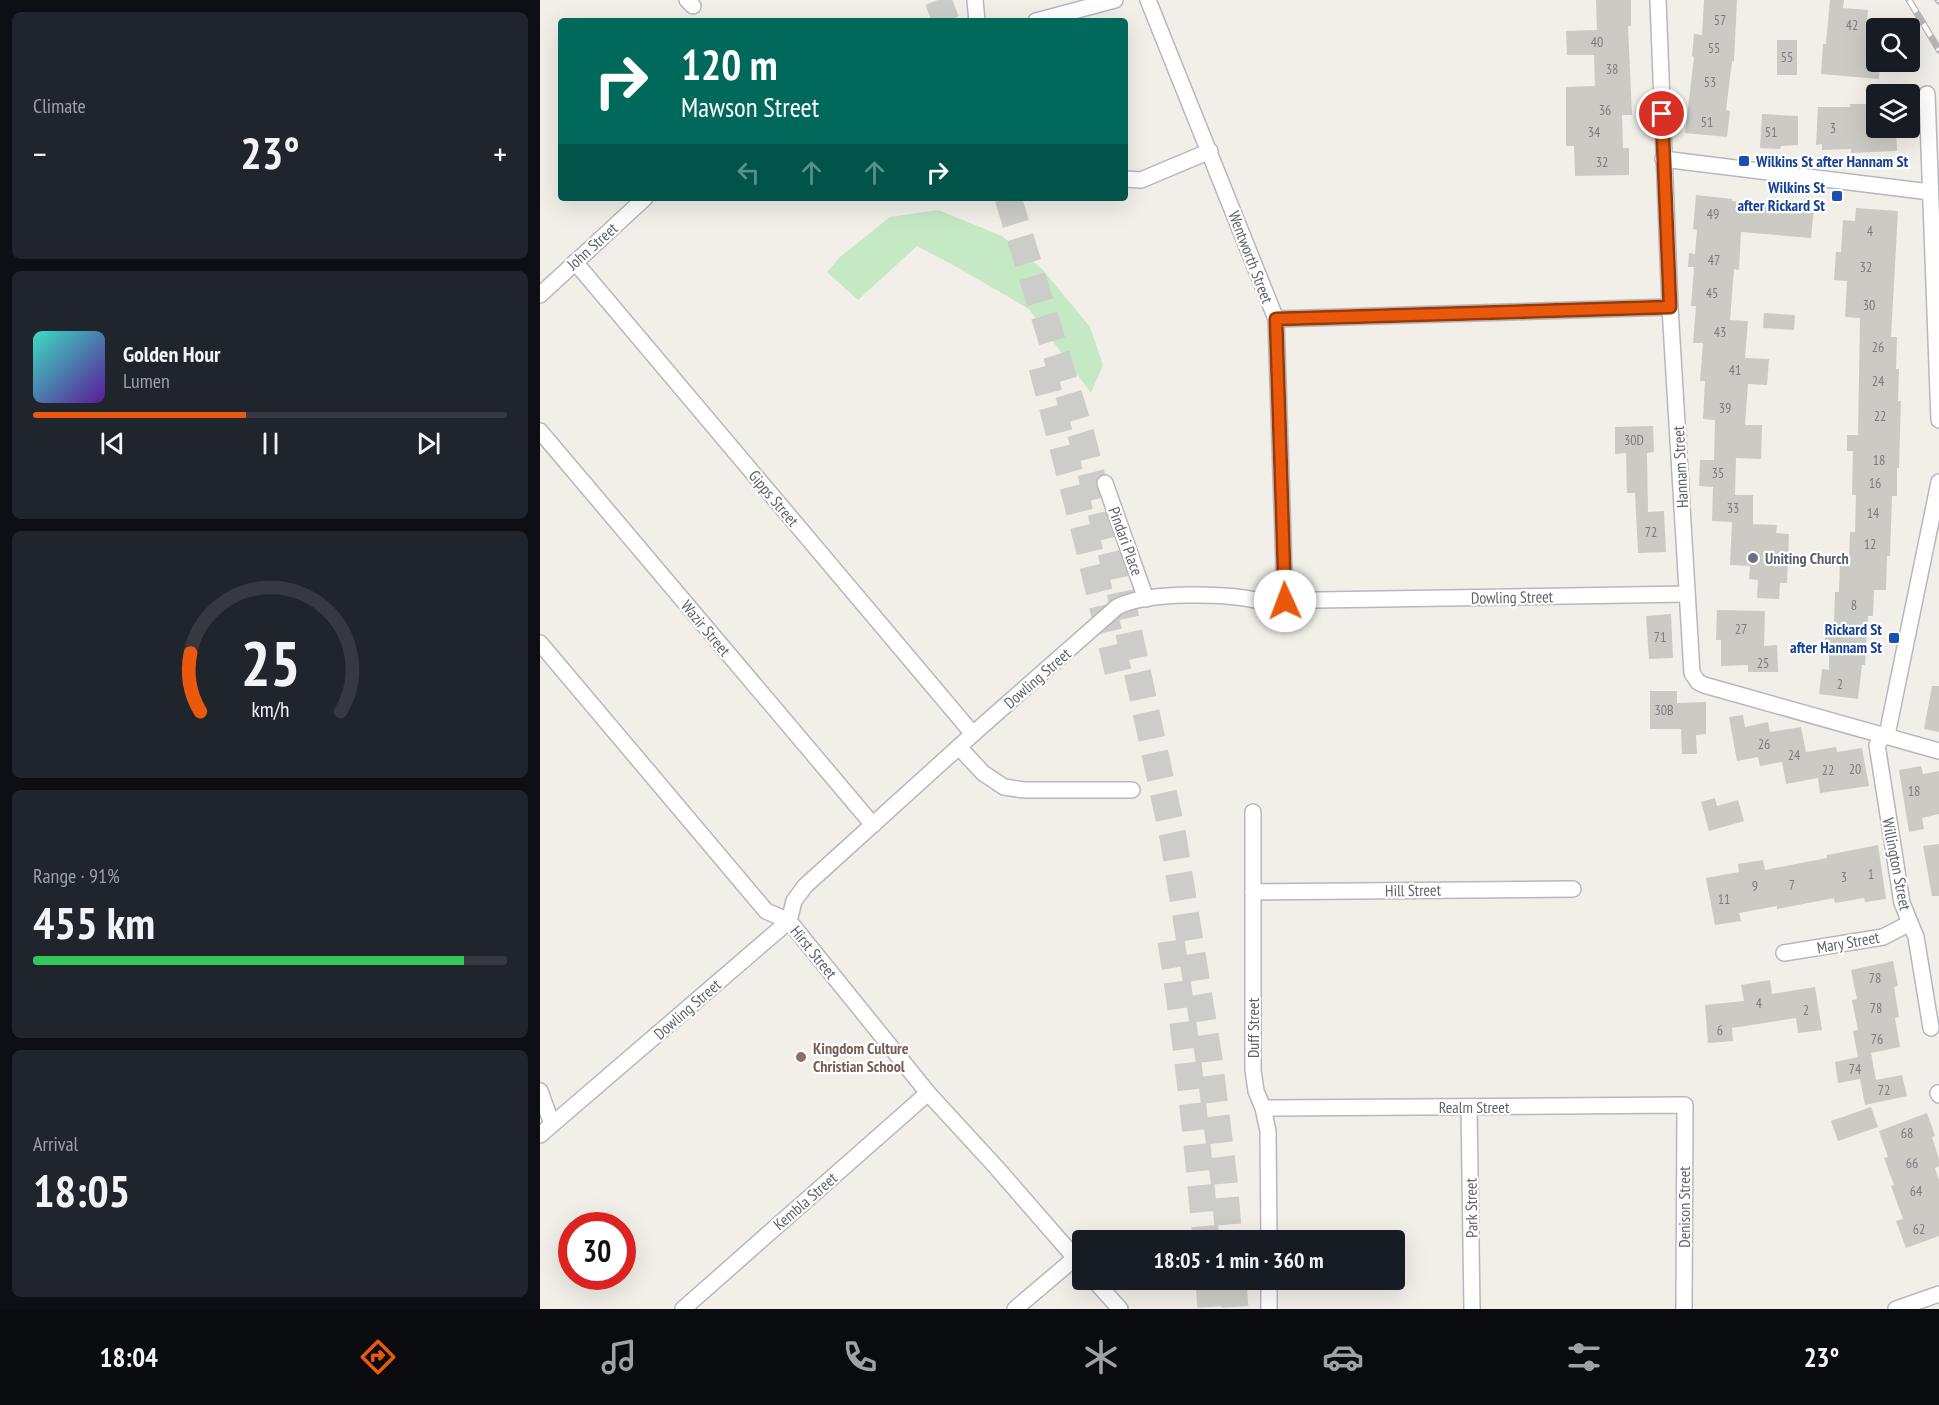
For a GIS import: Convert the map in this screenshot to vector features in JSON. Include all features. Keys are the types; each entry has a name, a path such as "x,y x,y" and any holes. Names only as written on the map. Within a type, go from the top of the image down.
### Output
{"street":[{"path":"975,0 977,18"},
{"path":"1047,18 1115,0"},
{"name":"Wentworth Street","path":"1148,0 1276,319 1285,601"},
{"name":"Hannam Street","path":"1658,0 1670,307 1691,668 1694,677 1704,685 1939,751"},
{"path":"1927,94 1939,420"},
{"path":"1128,179 1141,180 1210,151"},
{"path":"1663,159 1930,192"},
{"name":"John Street","path":"540,295 642,201"},
{"name":"Gipps Street","path":"575,262 973,734"},
{"path":"1276,319 1670,307"},
{"name":"Wazir Street","path":"540,431 873,825"},
{"name":"Willington Street","path":"1931,1028 1916,937 1902,903 1877,745 1888,730 1939,482"},
{"name":"Pindari Place","path":"1105,483 1146,598"},
{"name":"Dowling Street","path":"540,1135 789,921 794,901 805,886 973,734 1117,607 1128,601 1178,596 1245,598 1260,602 1687,594"},
{"name":"Hirst Street","path":"540,643 766,911 789,921 928,1093 1072,1254"},
{"path":"959,747 982,773 1004,787 1024,790 1132,790"},
{"name":"Duff Street","path":"1253,812 1253,1070 1256,1091 1269,1131 1269,1230"},
{"name":"Hill Street","path":"1253,892 1573,889"},
{"name":"Mary Street","path":"1784,953 1883,937 1910,923"},
{"path":"540,1091 552,1124"},
{"name":"Kembla Street","path":"683,1309 928,1093"},
{"name":"Realm Street","path":"1263,1108 1685,1105"},
{"name":"Denison Street","path":"1684,1309 1685,1105"},
{"name":"Park Street","path":"1469,1107 1472,1309"},
{"path":"1015,1309 1072,1267"},
{"path":"1103,1290 1120,1309"},
{"path":"1269,1290 1269,1309"},
{"path":"1896,1309 1939,1294"}],"green space":[{"path":"938,210 1002,236 1042,269 1090,327 1103,365 1091,393 1029,309 917,246 858,300 827,272 840,257 890,217"}],"building":[{"path":"1596,0 1631,0 1631,26 1628,26 1632,115 1622,115 1623,148 1629,148 1629,175 1575,176 1574,146 1566,146 1566,87 1595,86 1594,55 1567,55 1566,31 1597,30"},
{"path":"1704,0 1737,0 1734,61 1732,61 1726,110 1730,111 1727,137 1685,133 1694,57 1692,56 1694,34 1702,35"},
{"path":"1830,0 1844,0 1843,8 1868,10 1866,72 1879,72 1879,79 1821,74 1823,44 1826,44"},
{"path":"1777,40 1797,40 1797,75 1777,75"},
{"path":"1850,104 1866,104 1866,138 1896,138 1897,151 1851,153 1851,149 1822,150 1822,144 1816,145 1818,107 1850,107"},
{"path":"1762,114 1798,116 1798,145 1781,146 1780,149 1760,148"},
{"path":"1696,195 1732,199 1732,201 1814,208 1811,238 1741,232 1739,270 1734,269 1730,320 1748,321 1745,358 1769,359 1767,385 1748,384 1745,425 1762,425 1761,459 1736,458 1735,495 1753,495 1753,524 1777,525 1776,533 1789,534 1787,583 1780,583 1779,599 1757,598 1758,580 1749,579 1750,566 1730,565 1732,522 1712,521 1713,487 1699,486 1700,460 1714,460 1715,420 1703,419 1705,381 1700,381 1703,343 1693,343 1696,306 1691,306 1694,267 1688,267 1689,253 1695,254 1697,230 1693,229"},
{"path":"1856,208 1898,211 1891,337 1897,337 1898,401 1901,401 1897,496 1892,496 1890,556 1887,556 1886,590 1874,590 1873,616 1868,616 1865,665 1862,665 1858,699 1819,694 1822,669 1829,670 1829,641 1825,641 1825,622 1834,622 1835,592 1839,592 1840,561 1849,562 1850,532 1855,532 1856,495 1852,495 1853,451 1847,451 1847,435 1858,435 1860,318 1845,317 1847,281 1834,280 1836,252 1841,252 1843,220 1855,221"},
{"path":"1764,313 1795,315 1794,330 1763,328"},
{"path":"1653,426 1654,452 1647,453 1648,512 1664,511 1666,552 1638,553 1635,493 1627,493 1626,453 1615,454 1615,427"},
{"path":"1717,610 1765,611 1764,646 1777,645 1778,672 1748,672 1748,665 1721,666 1721,640 1716,640"},
{"path":"1671,614 1673,658 1649,659 1646,616"},
{"path":"1932,686 1939,686 1939,732 1924,729"},
{"path":"1650,691 1677,691 1677,703 1706,702 1706,734 1696,735 1697,754 1682,754 1681,729 1650,729"},
{"path":"1743,715 1745,727 1768,722 1770,732 1801,727 1806,752 1836,747 1837,752 1862,748 1869,786 1820,793 1818,778 1786,784 1782,762 1760,766 1758,757 1737,761 1729,717"},
{"path":"1921,766 1923,774 1939,771 1939,814 1922,818 1924,829 1909,832 1899,770"},
{"path":"1715,798 1717,806 1738,800 1744,821 1709,831 1701,802"},
{"path":"1939,844 1939,896 1932,896 1923,846"},
{"path":"1878,845 1886,899 1865,902 1864,898 1835,903 1834,898 1777,909 1777,906 1739,913 1741,921 1715,925 1706,878 1739,872 1738,864 1763,860 1765,870"},
{"path":"1893,961 1898,986 1894,987 1899,1017 1895,1018 1900,1047 1871,1053 1876,1080 1902,1075 1907,1096 1865,1105 1860,1079 1838,1083 1835,1062 1858,1057 1853,1031 1858,1030 1852,1000 1857,999 1851,970"},
{"path":"1770,980 1772,994 1815,987 1822,1030 1798,1033 1796,1018 1732,1028 1733,1041 1708,1043 1705,1005 1744,1001 1741,985"},
{"path":"1871,1107 1878,1127 1838,1141 1831,1121"},
{"path":"1927,1113 1935,1136 1932,1137 1939,1159 1939,1166 1935,1168 1939,1180 1939,1236 1906,1248 1896,1221 1903,1219 1891,1186 1894,1185 1884,1158 1888,1157 1879,1131"}],"tunnel":[{"path":"938,0 945,18"},
{"path":"1009,201 1082,438 1114,564 1173,837 1209,1059 1228,1230"},
{"path":"1042,367 1087,540 1120,680"},
{"path":"1171,941 1191,1090 1205,1230"},
{"path":"1210,1290 1211,1309"},
{"path":"1234,1290 1235,1309"}],"railway":[{"path":"1909,0 1939,50"}],"place":[{"name":"Wilkins St after Hannam St","path":"1744,161"},
{"name":"Wilkins St after Rickard St","path":"1837,196"},
{"name":"Uniting Church","path":"1753,558"},
{"name":"Rickard St after Hannam St","path":"1894,638"},
{"name":"Kingdom Culture Christian School","path":"801,1057"}],"route":[{"path":"1285,601 1276,319 1670,307 1662,114"}]}
